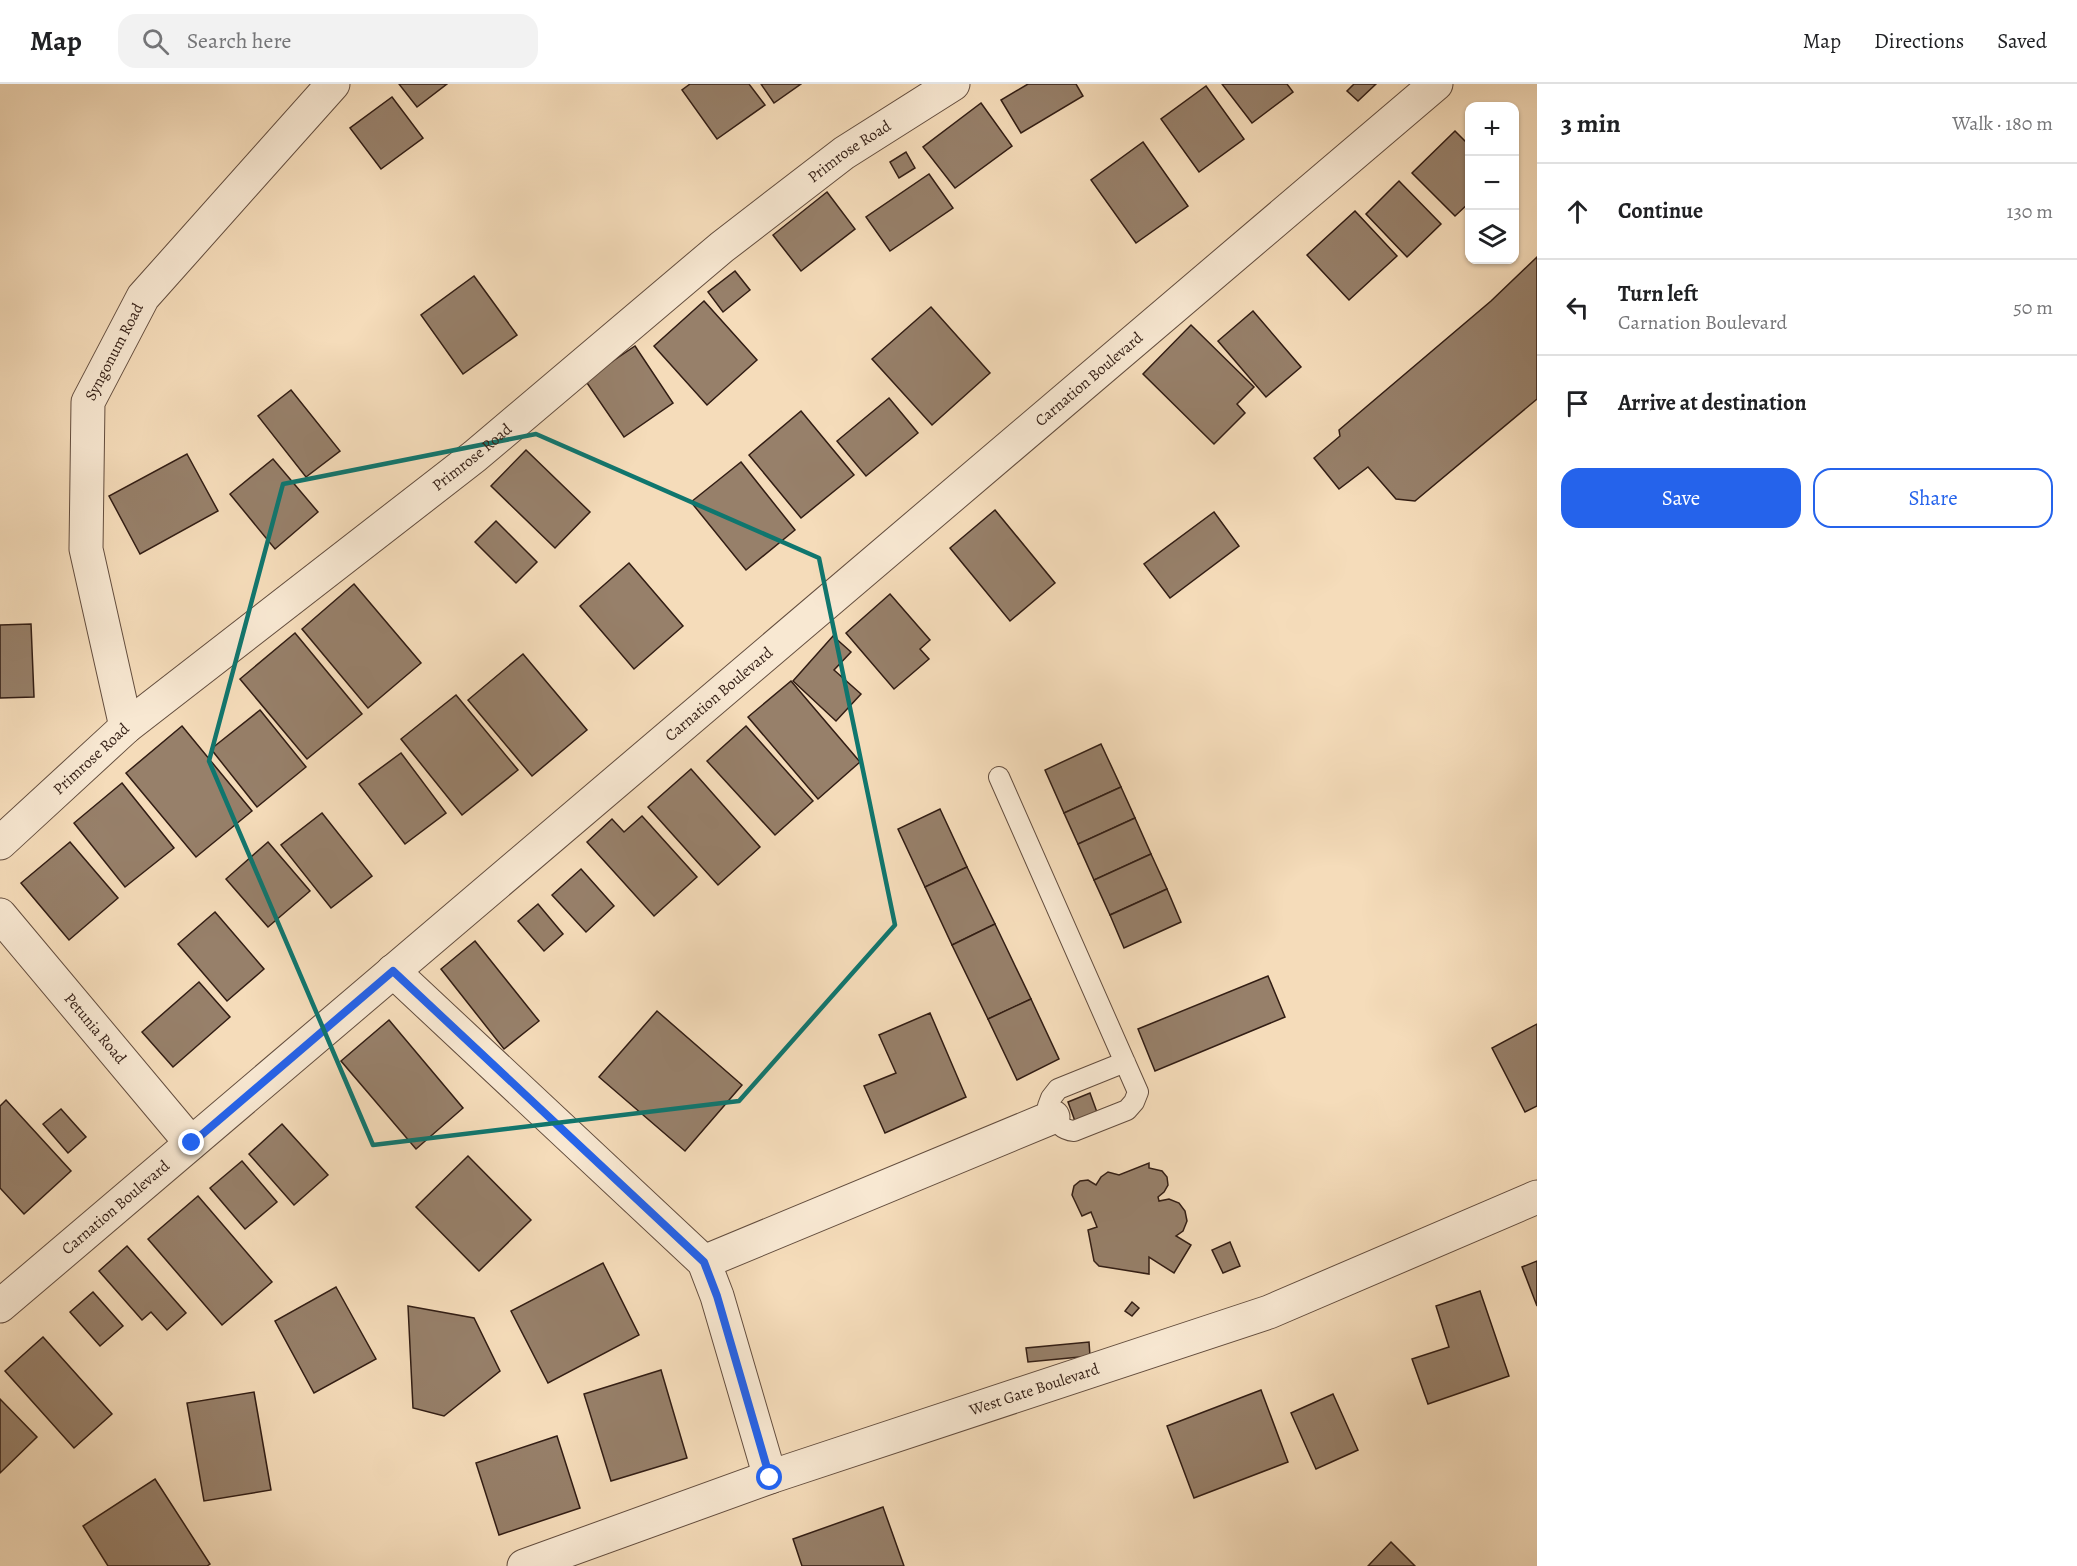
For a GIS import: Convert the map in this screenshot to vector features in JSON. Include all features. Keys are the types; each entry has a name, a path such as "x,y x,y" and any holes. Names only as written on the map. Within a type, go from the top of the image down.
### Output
{"street":[{"name":"Primrose Road","path":"0,843 126,727 475,456 731,240 844,153 953,84"},
{"name":"Carnation Boulevard","path":"0,1306 1436,84"},
{"name":"Syngonum Road","path":"126,727 86,549 88,402 143,297 320,89"},
{"name":"Petunia Road","path":"0,915 192,1143"},
{"path":"393,971 704,1262 717,1296 770,1478"},
{"path":"704,1262 1053,1117"},
{"name":"West Gate Boulevard","path":"524,1566 770,1478 1269,1312 1537,1197"}],"lane":[{"path":"999,777 1125,1062 1138,1092 1134,1102 1127,1110 1074,1131 1067,1130 1053,1117 1047,1106 1058,1089 1125,1062"}],"highlighted area":[{"path":"536,434 819,558 895,925 739,1101 373,1145 209,761 283,484"}],"building":[{"path":"399,84 447,84 417,107"},
{"path":"690,84 749,84 765,105 717,139 682,90"},
{"path":"761,84 801,84 774,103"},
{"path":"1028,84 1076,84 1083,96 1021,133 1001,100"},
{"path":"1222,84 1287,84 1293,92 1252,123"},
{"path":"1354,84 1376,84 1358,101 1347,91"},
{"path":"1206,86 1244,139 1199,172 1161,119"},
{"path":"392,97 423,138 381,169 350,128"},
{"path":"981,103 1012,146 955,188 923,147"},
{"path":"1455,131 1465,141 1465,207 1455,216 1412,173"},
{"path":"1143,142 1188,206 1136,243 1091,180"},
{"path":"906,152 915,168 899,178 890,162"},
{"path":"929,174 953,208 890,251 866,217"},
{"path":"1399,181 1441,224 1407,257 1366,214"},
{"path":"827,192 855,229 801,271 773,235"},
{"path":"1355,211 1397,256 1349,300 1307,255"},
{"path":"1537,257 1537,399 1415,501 1396,499 1368,467 1339,489 1314,458 1340,436 1339,430 1491,301"},
{"path":"735,271 750,290 723,312 708,292"},
{"path":"474,276 517,335 463,374 421,315"},
{"path":"704,301 757,360 707,405 654,346"},
{"path":"931,307 990,373 932,425 872,359"},
{"path":"1253,311 1301,367 1266,397 1218,341"},
{"path":"1191,325 1254,387 1237,404 1245,413 1214,444 1143,374"},
{"path":"635,346 673,403 624,437 585,380"},
{"path":"291,390 340,451 306,477 258,416"},
{"path":"889,398 918,433 866,476 837,441"},
{"path":"801,411 854,475 801,518 749,455"},
{"path":"526,450 590,512 555,548 491,486"},
{"path":"187,454 218,511 140,554 109,496"},
{"path":"273,459 318,512 275,549 230,494"},
{"path":"741,462 795,530 746,570 691,502"},
{"path":"995,510 1055,583 1010,621 950,548"},
{"path":"1214,512 1239,546 1170,598 1144,564"},
{"path":"496,521 537,562 516,583 475,542"},
{"path":"629,563 683,626 634,669 580,606"},
{"path":"354,584 421,663 368,708 302,629"},
{"path":"890,594 930,640 920,649 929,659 894,689 846,633"},
{"path":"31,624 34,697 0,698 0,625"},
{"path":"295,633 362,714 307,759 240,679"},
{"path":"833,636 851,652 834,670 861,694 836,721 793,681"},
{"path":"523,654 587,730 532,776 468,700"},
{"path":"791,681 860,762 818,799 748,717"},
{"path":"456,695 518,770 462,815 401,739"},
{"path":"260,710 306,767 257,807 211,749"},
{"path":"182,726 252,811 196,857 126,773"},
{"path":"746,726 813,801 775,835 707,761"},
{"path":"1101,744 1121,787 1064,813 1045,770"},
{"path":"401,753 446,813 405,844 359,784"},
{"path":"691,769 760,847 718,885 648,807"},
{"path":"122,783 174,848 125,887 74,823"},
{"path":"1121,787 1135,818 1078,844 1064,813"},
{"path":"940,809 967,867 925,887 898,829"},
{"path":"322,813 372,876 331,908 281,845"},
{"path":"642,816 697,877 654,916 587,842 612,819 624,832"},
{"path":"1135,818 1151,854 1094,880 1078,844"},
{"path":"70,842 118,898 69,940 21,883"},
{"path":"268,842 310,891 268,927 226,879"},
{"path":"1151,854 1167,889 1110,915 1094,880"},
{"path":"967,867 995,924 952,945 925,887"},
{"path":"581,869 614,906 586,932 552,895"},
{"path":"1167,889 1181,922 1124,948 1110,915"},
{"path":"538,904 563,934 544,951 518,921"},
{"path":"215,912 264,969 227,1001 178,944"},
{"path":"995,924 1031,999 988,1019 952,945"},
{"path":"475,941 539,1021 504,1049 441,969"},
{"path":"1268,976 1285,1017 1155,1071 1138,1029"},
{"path":"199,982 230,1017 173,1067 142,1032"},
{"path":"1031,999 1059,1059 1017,1080 988,1019"},
{"path":"657,1011 742,1085 685,1151 599,1077"},
{"path":"930,1013 966,1097 885,1133 864,1086 896,1073 879,1035"},
{"path":"389,1020 463,1108 416,1149 341,1061"},
{"path":"1537,1024 1537,1106 1525,1112 1492,1048"},
{"path":"1090,1093 1098,1115 1076,1124 1068,1102"},
{"path":"6,1100 71,1171 24,1214 0,1188 0,1106"},
{"path":"61,1109 86,1137 68,1153 43,1124"},
{"path":"282,1124 328,1175 294,1205 249,1154"},
{"path":"468,1156 531,1220 479,1271 416,1207"},
{"path":"242,1161 277,1202 245,1229 210,1188"},
{"path":"1149,1163 1149,1168 1162,1171 1167,1177 1168,1185 1158,1197 1159,1201 1169,1199 1179,1203 1185,1211 1187,1221 1183,1231 1176,1236 1191,1245 1174,1273 1149,1257 1149,1274 1099,1266 1094,1261 1088,1230 1097,1227 1091,1212 1082,1216 1072,1195 1074,1186 1080,1181 1088,1180 1096,1185 1108,1172 1119,1175"},
{"path":"198,1196 272,1282 222,1325 148,1239"},
{"path":"1230,1242 1240,1266 1223,1273 1212,1250"},
{"path":"127,1246 186,1313 167,1330 151,1312 142,1320 99,1271"},
{"path":"1537,1261 1537,1306 1522,1267"},
{"path":"603,1263 639,1335 548,1383 511,1311"},
{"path":"336,1287 376,1359 314,1393 275,1321"},
{"path":"1480,1291 1509,1376 1428,1404 1412,1359 1449,1347 1436,1306"},
{"path":"93,1292 123,1326 100,1346 70,1312"},
{"path":"1132,1302 1139,1308 1132,1316 1125,1311"},
{"path":"408,1306 474,1318 500,1371 444,1416 413,1408"},
{"path":"43,1337 112,1414 74,1448 5,1371"},
{"path":"1089,1342 1090,1356 1028,1362 1026,1348"},
{"path":"661,1370 687,1458 611,1481 584,1394"},
{"path":"1261,1390 1288,1462 1194,1498 1167,1426"},
{"path":"254,1392 271,1490 204,1501 187,1403"},
{"path":"1333,1394 1358,1450 1316,1469 1291,1413"},
{"path":"0,1399 37,1437 0,1473"},
{"path":"557,1436 580,1508 499,1535 476,1463"},
{"path":"155,1479 210,1564 207,1566 108,1566 83,1526"},
{"path":"883,1507 904,1566 802,1566 793,1539"},
{"path":"1391,1542 1415,1566 1368,1566"}],"route":[{"path":"192,1143 393,971 704,1262 717,1296 770,1478"}]}
